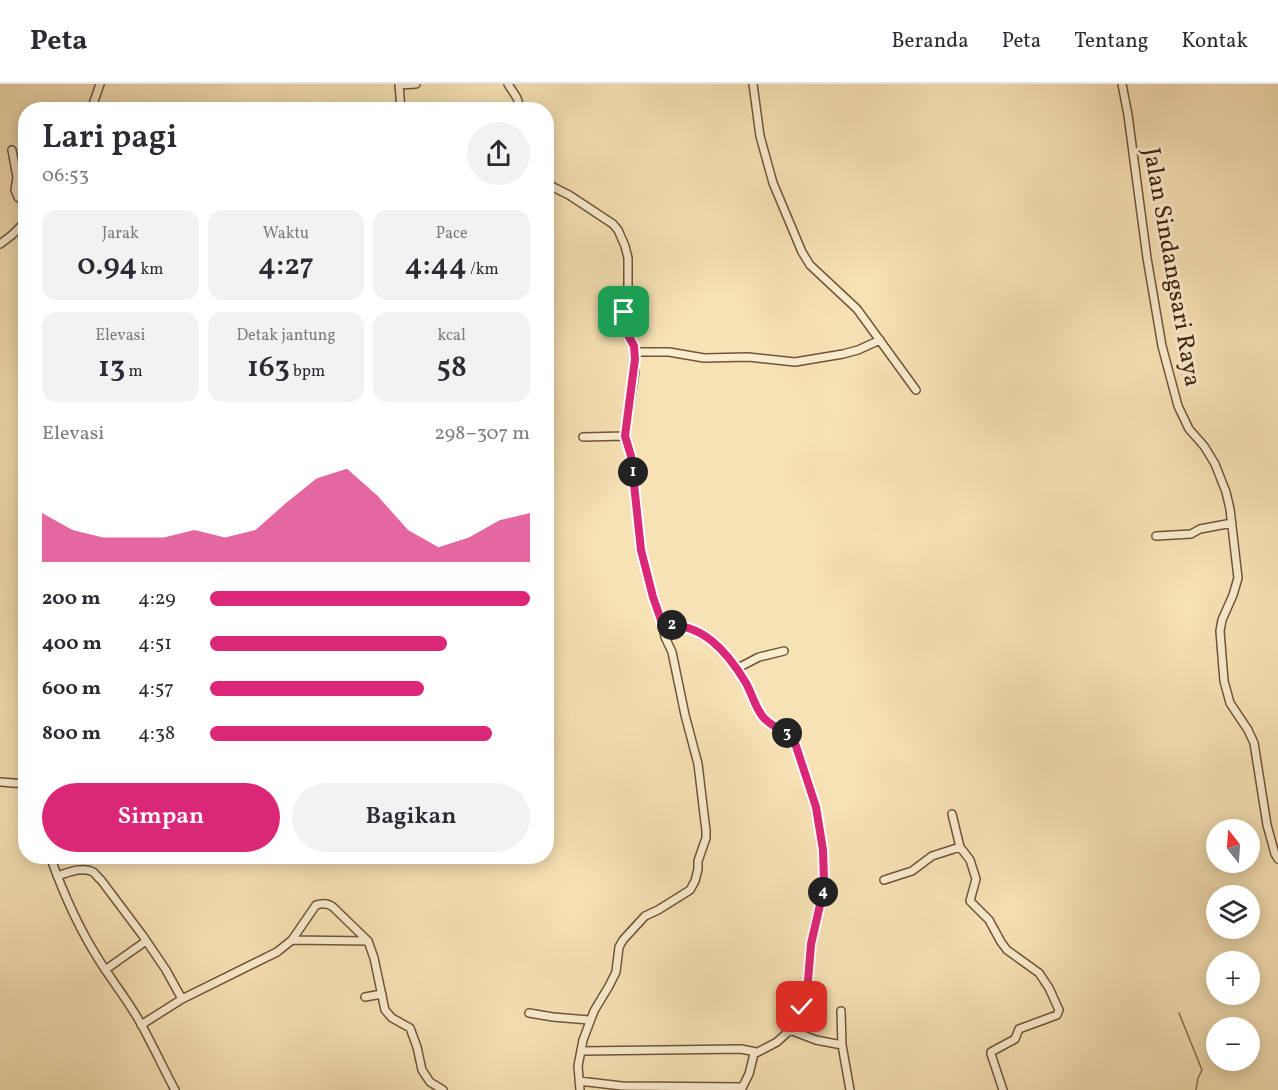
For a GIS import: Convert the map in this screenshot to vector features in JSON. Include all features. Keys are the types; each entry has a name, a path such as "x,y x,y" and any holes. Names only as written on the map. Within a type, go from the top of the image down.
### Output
{"street":[{"path":"94,102 100,84"},
{"path":"400,102 399,84 416,84"},
{"path":"508,84 518,102"},
{"path":"753,84 761,143 775,190 798,245 810,265 854,304 916,390"},
{"name":"Jalan Sindangsari Raya","path":"1122,84 1162,346 1178,406 1189,429 1204,446 1215,464 1230,509 1238,578 1221,620 1224,681 1230,703 1254,743 1267,825 1278,860"},
{"path":"12,150 17,175 15,190 18,197"},
{"path":"554,188 606,218 618,230 626,252 627,302 622,324 635,352 625,436 632,467 641,550 665,637 672,652 698,764 706,831 695,881 690,890 645,916 619,947 613,980 597,1005 583,1040 578,1066 580,1090"},
{"path":"0,244 18,229"},
{"path":"635,352 669,352 704,358 748,357 795,362 843,354 880,340"},
{"path":"583,437 625,436"},
{"path":"1156,536 1191,534 1200,529 1232,524"},
{"path":"579,1081 622,1086 741,1089 748,1078 752,1058 756,1052 777,1042 790,1030 807,993 811,944 823,892 823,850 816,807 795,743 792,737 762,716 747,684 720,646 682,626 663,626"},
{"path":"736,669 759,657 784,651"},
{"path":"0,782 18,783"},
{"path":"952,814 960,847 970,860 976,879 970,898 972,904 989,920 1007,950 1039,973 1059,1010 1057,1015 1019,1029 1015,1039 991,1052 1003,1090"},
{"path":"885,880 912,872 932,856 960,847"},
{"path":"53,864 78,924 157,1052 175,1090"},
{"path":"57,876 86,870 93,872 146,940 182,999"},
{"path":"141,1025 182,999 277,952 292,940 316,905 327,904 368,940 386,1010 392,1018 410,1028 422,1070 430,1082 443,1090"},
{"path":"105,970 146,940"},
{"path":"292,940 368,940"},
{"path":"365,997 382,994"},
{"path":"841,1011 842,1046 850,1090"},
{"path":"530,1013 590,1020"},
{"path":"790,1030 816,1040 842,1046"},
{"path":"582,1051 741,1049 756,1052"}],"waterway":[{"path":"1179,1013 1202,1070 1196,1090"}],"route":[{"path":"624,312 623,328 635,352 625,436 631,456 641,550 663,626 674,625 690,628 720,646 727,654 747,684 762,716 792,737 816,807 823,850 824,881 811,944 807,993 802,1007"}]}
